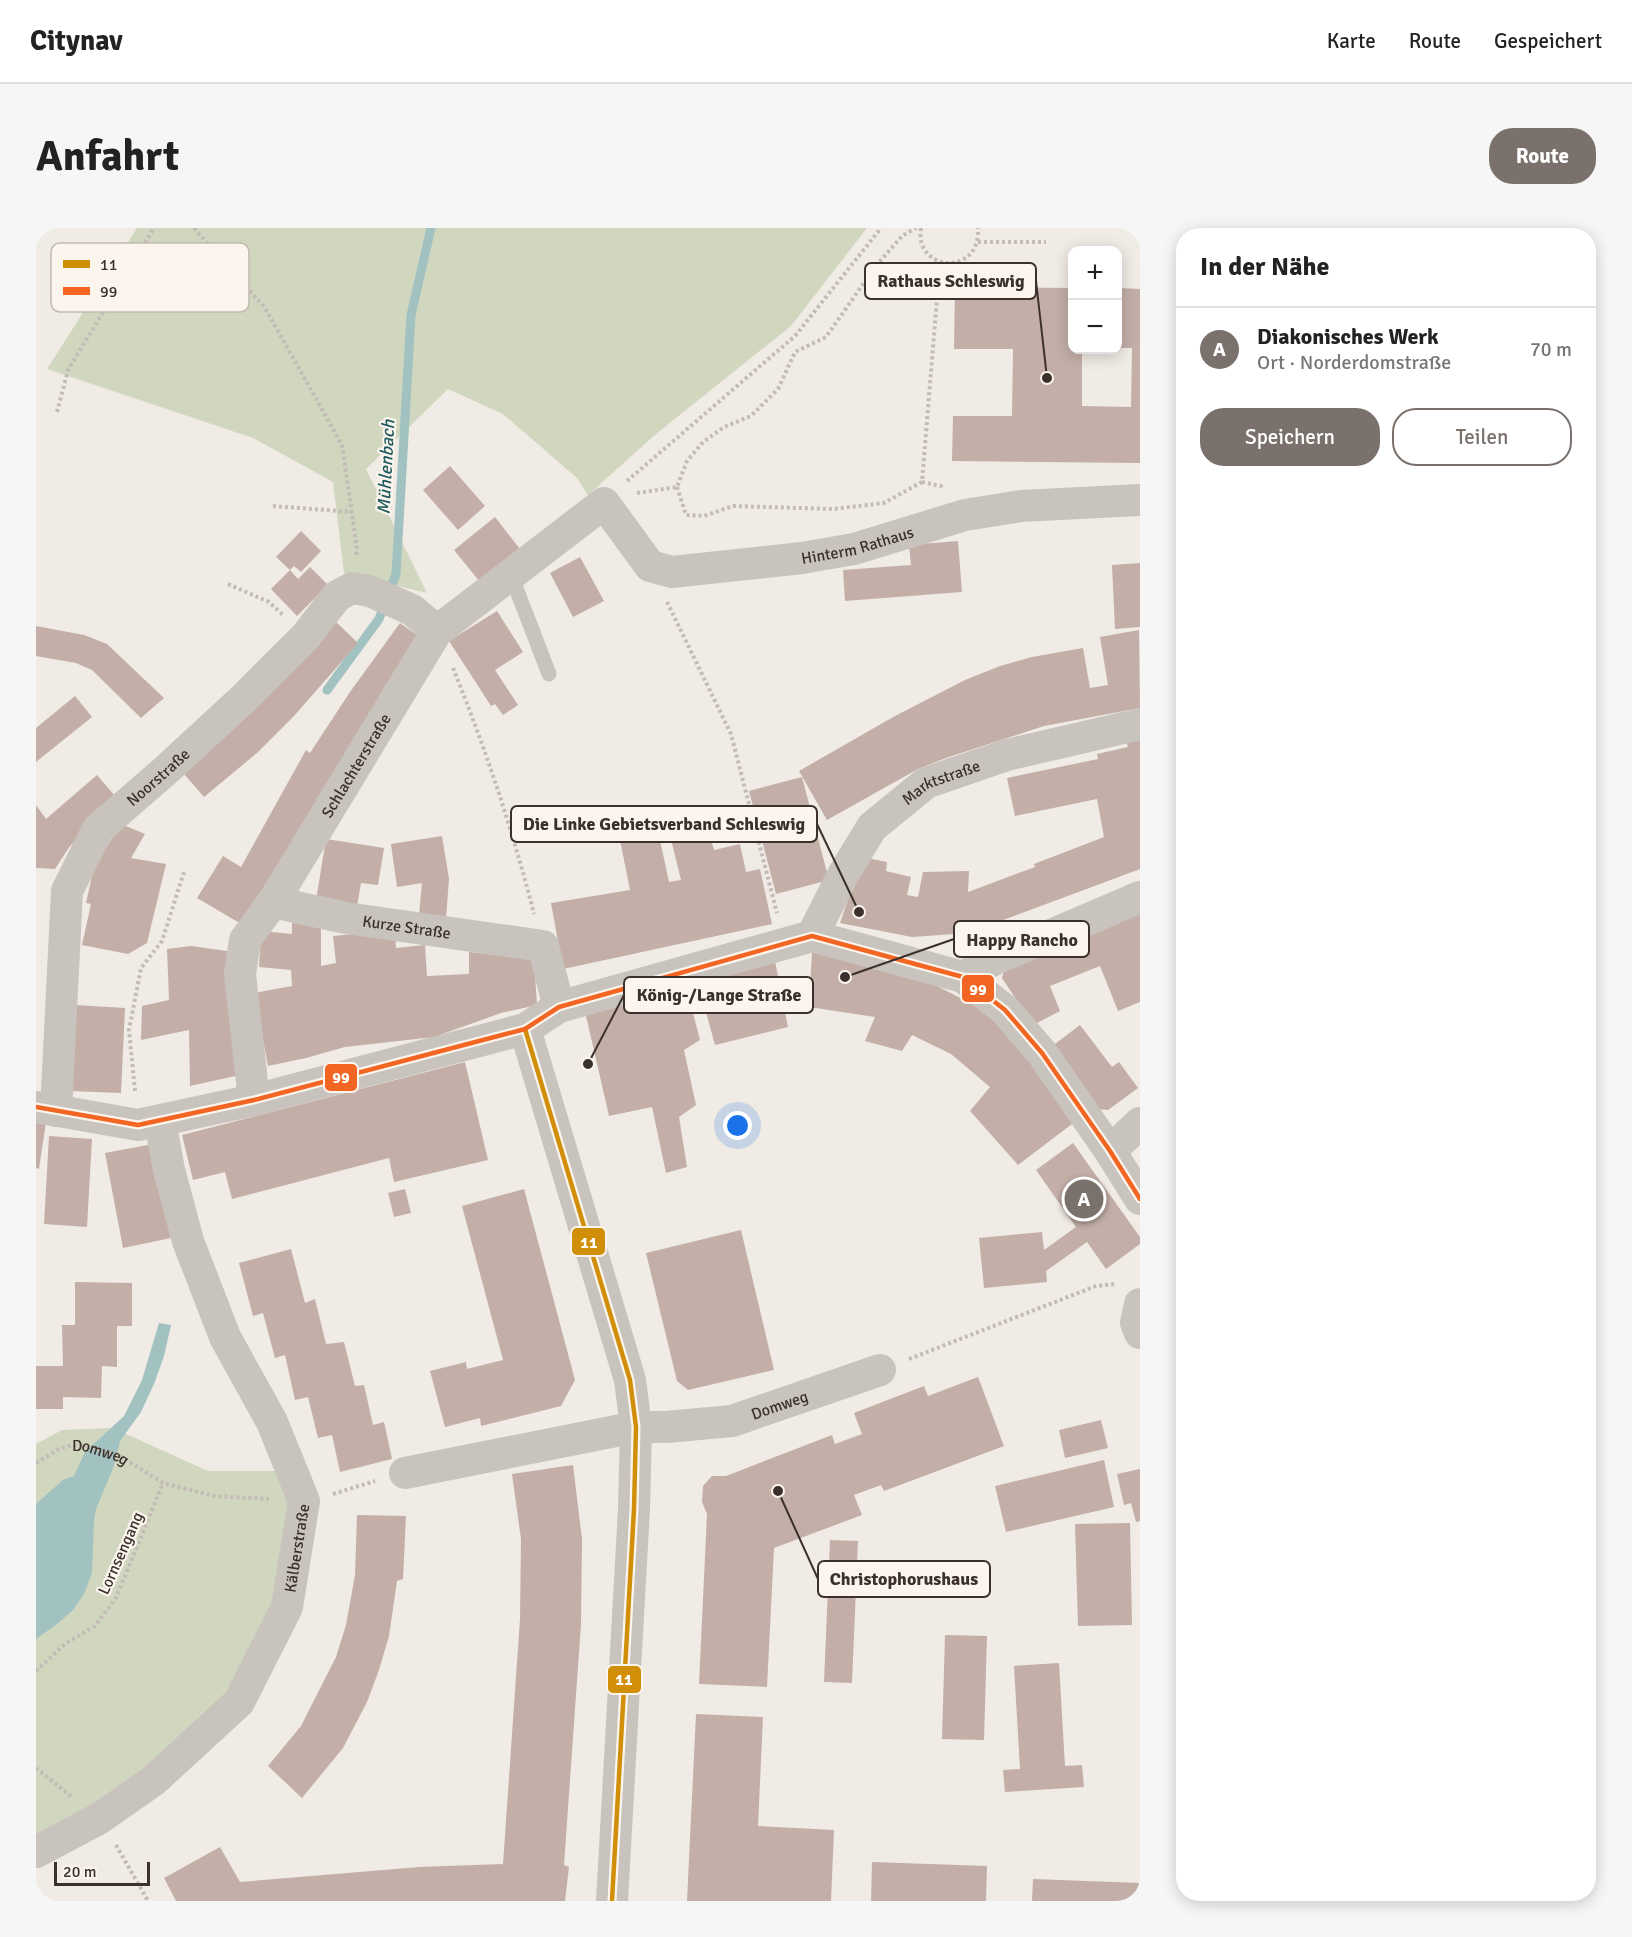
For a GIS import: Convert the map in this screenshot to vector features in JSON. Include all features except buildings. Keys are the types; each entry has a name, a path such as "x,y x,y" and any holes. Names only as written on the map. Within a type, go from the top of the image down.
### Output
{"street":[{"path":"610,496 650,566"},
{"name":"Schlachterstraße","path":"254,1100 240,974 246,940 273,902 437,631 610,496"},
{"name":"Hinterm Rathaus","path":"650,566 672,572 802,558 854,549 965,515 1020,506 1140,500"},
{"path":"361,590 412,610 437,631"},
{"name":"Noorstraße","path":"46,1109 67,891 98,829 243,699 306,636 337,596 361,590"},
{"name":"Marktstraße","path":"798,939 844,873 872,827 926,783 1007,755 1140,724"},
{"path":"963,977 995,959 1140,897"},
{"name":"Kurze Straße","path":"273,902 346,918 543,946"},
{"path":"46,1109 149,1123 254,1100 525,1029 559,1007 798,939 963,977 1005,1010 1042,1053 1110,1151 1140,1199"},
{"path":"543,946 559,1007"},
{"path":"525,1029 630,1380 636,1427 612,1901"},
{"name":"Kälberstraße","path":"36,1852 100,1818 153,1781 239,1702 287,1607 304,1501 272,1422 225,1337 188,1241 169,1170 149,1123"},
{"path":"1110,1151 1140,1123"},
{"path":"1129,1294 1140,1333"},
{"name":"Domweg","path":"405,1473 636,1427 666,1427 732,1421 880,1370"}],"lane":[{"path":"511,575 549,674"}],"path":[{"path":"145,243 154,228"},
{"path":"194,228 207,243"},
{"path":"610,496 795,336 880,228"},
{"path":"916,228 902,236 875,267 826,337 795,352 778,389 751,416 724,427 703,442 687,461 677,487 686,515 704,516 733,506 833,509 884,503 922,482 940,262"},
{"path":"921,228 920,236 929,255 940,262 952,264 973,253 978,242 978,228"},
{"path":"978,242 1046,242"},
{"path":"249,291 265,309 342,445 361,590"},
{"path":"57,412 69,370 104,312"},
{"path":"610,496 677,487"},
{"path":"273,506 352,512"},
{"path":"650,566 731,734 798,939"},
{"path":"228,584 269,602 306,636"},
{"path":"437,631 466,700 489,767 524,874 543,946"},
{"path":"149,1123 129,1030 141,968 162,941 184,872"},
{"path":"880,1370 1096,1286 1129,1294"},
{"name":"Domweg","path":"36,1462 59,1449 73,1445 85,1445 120,1456 163,1483"},
{"name":"Lornsengang","path":"36,1671 66,1643 95,1626 116,1598 163,1483"},
{"path":"36,1768 100,1818 148,1901"}],"green space":[{"path":"137,228 867,228 791,326 656,434 588,495 577,478 503,414 448,389 366,469 427,593 344,573 333,482 253,438 47,369 83,312 249,312 249,243 127,243"},
{"path":"113,1428 208,1471 289,1471 297,1509 281,1607 237,1693 145,1778 36,1842 36,1444 62,1430"}],"water":[{"path":"159,1323 171,1325 164,1356 141,1412 120,1441 114,1466 96,1509 92,1572 85,1592 73,1610 36,1639 36,1504 63,1480 74,1476 85,1452 124,1416 142,1380"}],"waterway":[{"name":"Mühlenbach","path":"327,690 379,619 396,574 411,315 431,228"}],"transit line":[{"name":"99","path":"36,1107 138,1125 254,1100 525,1029 559,1007 812,936 963,977 1005,1010 1042,1053 1110,1151 1140,1199"},
{"name":"11","path":"525,1029 630,1380 636,1427 634,1509 612,1901"}],"place":[{"name":"Rathaus Schleswig","path":"1047,378"},
{"name":"Die Linke Gebietsverband Schleswig","path":"859,912"},
{"name":"Happy Rancho","path":"845,977"},
{"name":"König-/Lange Straße","path":"588,1064"},
{"name":"Diakonisches Werk","path":"1084,1199"},
{"name":"Christophorushaus","path":"778,1491"}]}
